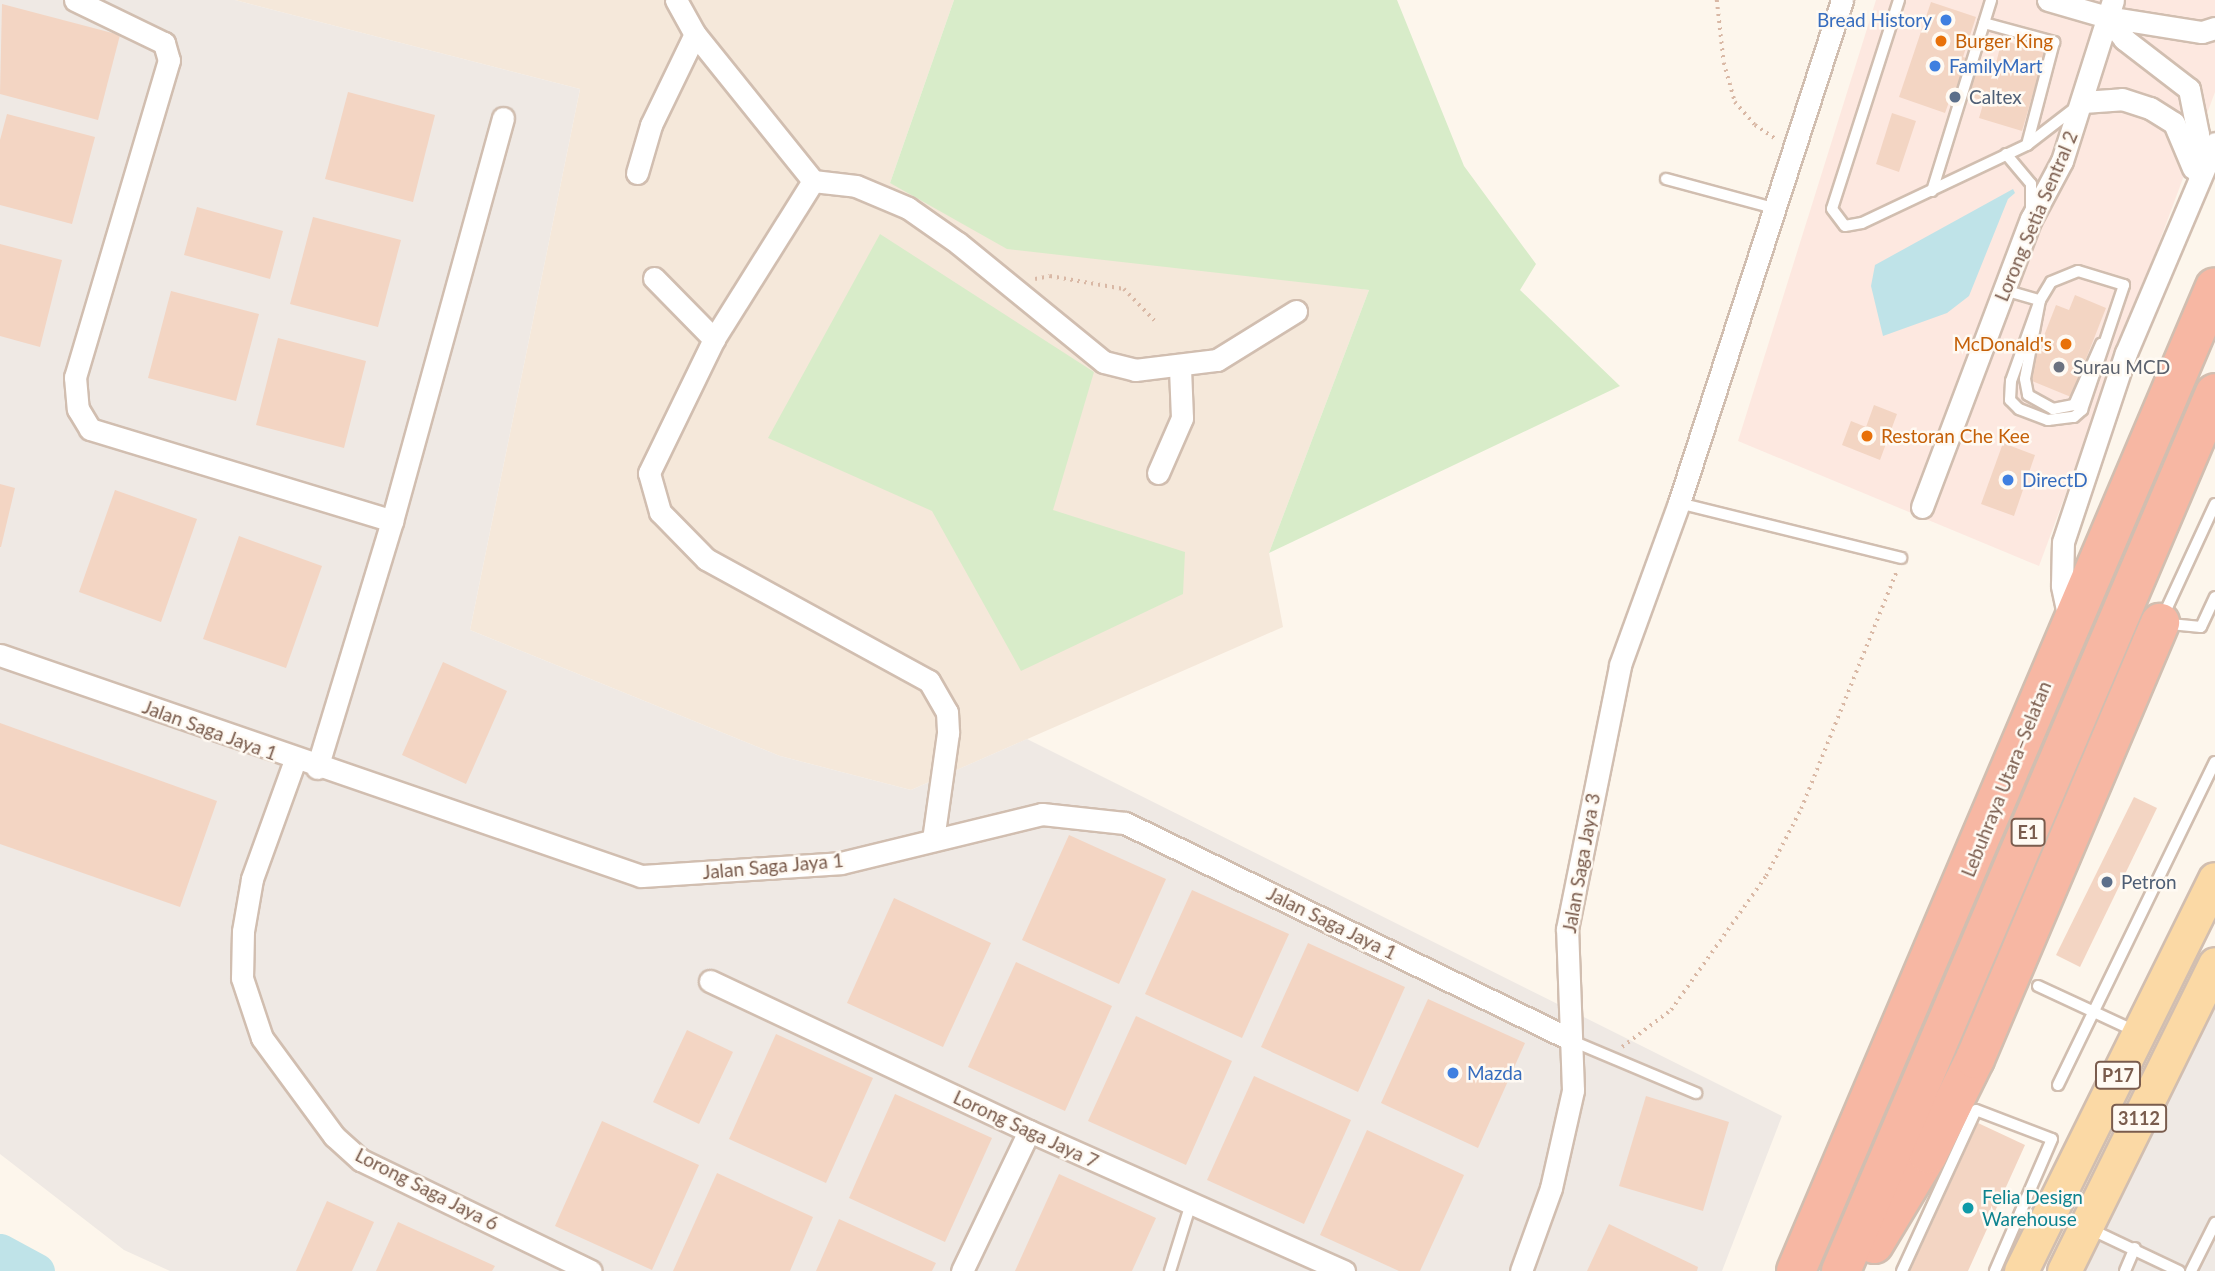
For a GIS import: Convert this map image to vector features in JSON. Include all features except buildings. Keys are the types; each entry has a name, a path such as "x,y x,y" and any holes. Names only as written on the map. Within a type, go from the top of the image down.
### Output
{"highway":[{"name":"Lebuhraya Utara–Selatan","path":"1796,1271 2215,287"},
{"name":"Lebuhraya Utara–Selatan","path":"1840,1271 2215,393"},
{"path":"1858,1271 1927,1154 1975,1059 2160,623"}],"main road":[{"name":"P17","path":"2021,1271 2215,879"},
{"name":"3112","path":"2064,1271 2215,964"}],"street":[{"path":"75,0 164,43 169,61 75,377 78,409 90,429 392,521"},
{"path":"676,0 695,34 813,181 856,186 908,208 1009,284 1104,362 1135,370 1180,368 1217,360 1296,312"},
{"name":"Jalan Saga Jaya 3","path":"1521,1271 1551,1188 1573,1090 1567,929 1614,691 1777,209 1842,0"},
{"path":"2051,0 2110,9 2203,32 2215,28"},
{"path":"2110,9 2124,39 2189,89 2197,134 2198,180"},
{"name":"Lorong Setia Sentral 2","path":"1922,507 2031,219 2062,161 2083,102 2110,9"},
{"path":"637,173 651,125 695,34"},
{"path":"2083,102 2122,99 2151,108 2174,123 2198,180"},
{"path":"317,768 392,521 503,118"},
{"path":"2070,625 2062,584 2063,542 2126,353 2215,144"},
{"path":"813,181 715,339 649,473 660,512 706,559 929,681 947,712 948,733 933,840"},
{"path":"653,278 715,339"},
{"path":"1157,473 1182,418 1180,368"},
{"name":"Jalan Saga Jaya 1","path":"0,655 317,768 641,876 841,863 1042,814 1125,823 1570,1040"},
{"name":"Lorong Saga Jaya 6","path":"295,760 253,880 243,931 242,978 262,1038 334,1136 361,1160 591,1271"},
{"name":"Lorong Saga Jaya 7","path":"710,981 1029,1131 1344,1271"},
{"path":"962,1271 1029,1131"}],"lane":[{"path":"1899,0 1832,209 1837,220 1852,226 1932,191 2026,145 2083,102"},
{"path":"1932,191 1992,0"},
{"path":"1984,23 2054,42 2026,145"},
{"path":"2006,154 2031,184 2031,219"},
{"path":"1665,179 1777,209"},
{"path":"2040,300 2025,379 2028,395 2053,409 2074,405 2124,285 2078,271 2051,282 2040,300 2011,381 2010,400 2019,409 2048,420 2074,417 2082,411 2099,366 2101,344"},
{"path":"2004,290 2040,300"},
{"path":"1679,503 1901,558"},
{"path":"2215,504 2160,623 2201,627 2215,597"},
{"path":"2058,1085 2095,1014 2215,762"},
{"path":"2038,986 2139,1033"},
{"path":"1570,1040 1696,1093"},
{"path":"1902,1271 1976,1110 2052,1139 1995,1271"},
{"path":"1170,1271 1191,1203"},
{"path":"2191,1271 2215,1223"},
{"path":"2085,1227 2135,1248 2179,1271"},
{"path":"2125,1271 2135,1248"}],"path":[{"path":"1717,0 1724,63 1735,102 1755,125 1795,151"},
{"path":"1009,284 1050,276 1124,289 1157,323"},
{"path":"1608,1055 1671,1010 1766,877 1801,809 1901,558"}],"shaded area":[{"path":"0,0 235,0 580,89 470,630 780,756 911,790 1027,739 1782,1116 1722,1271 170,1271 124,1250 0,1154"},
{"path":"235,0 954,0 890,183 1221,270 1369,290 1269,553 1283,627 911,790 780,756 470,630 580,89"},
{"path":"1876,0 2215,0 2215,92 2039,566 1738,441"},
{"path":"2215,1000 2215,1271 2077,1271"}],"green space":[{"path":"954,0 1397,0 1464,166 1536,264 1520,290 1620,386 1269,553 1369,290 1007,249 890,183"},
{"path":"880,234 1094,372 1053,510 1185,552 1183,594 1021,671 932,511 768,438"}],"water":[{"path":"2013,189 2015,193 2008,199 1969,296 1947,313 1883,336 1871,286 1875,265"}],"waterway":[{"path":"0,1251 37,1271"}],"place":[{"name":"Bread History","path":"1946,20"},
{"name":"Burger King","path":"1941,41"},
{"name":"FamilyMart","path":"1935,66"},
{"name":"Caltex","path":"1955,97"},
{"name":"McDonald's","path":"2066,344"},
{"name":"Surau MCD","path":"2059,367"},
{"name":"Restoran Che Kee","path":"1867,436"},
{"name":"DirectD","path":"2008,480"},
{"name":"Petron","path":"2107,882"},
{"name":"Mazda","path":"1453,1073"},
{"name":"Felia Design Warehouse","path":"1968,1208"}]}
